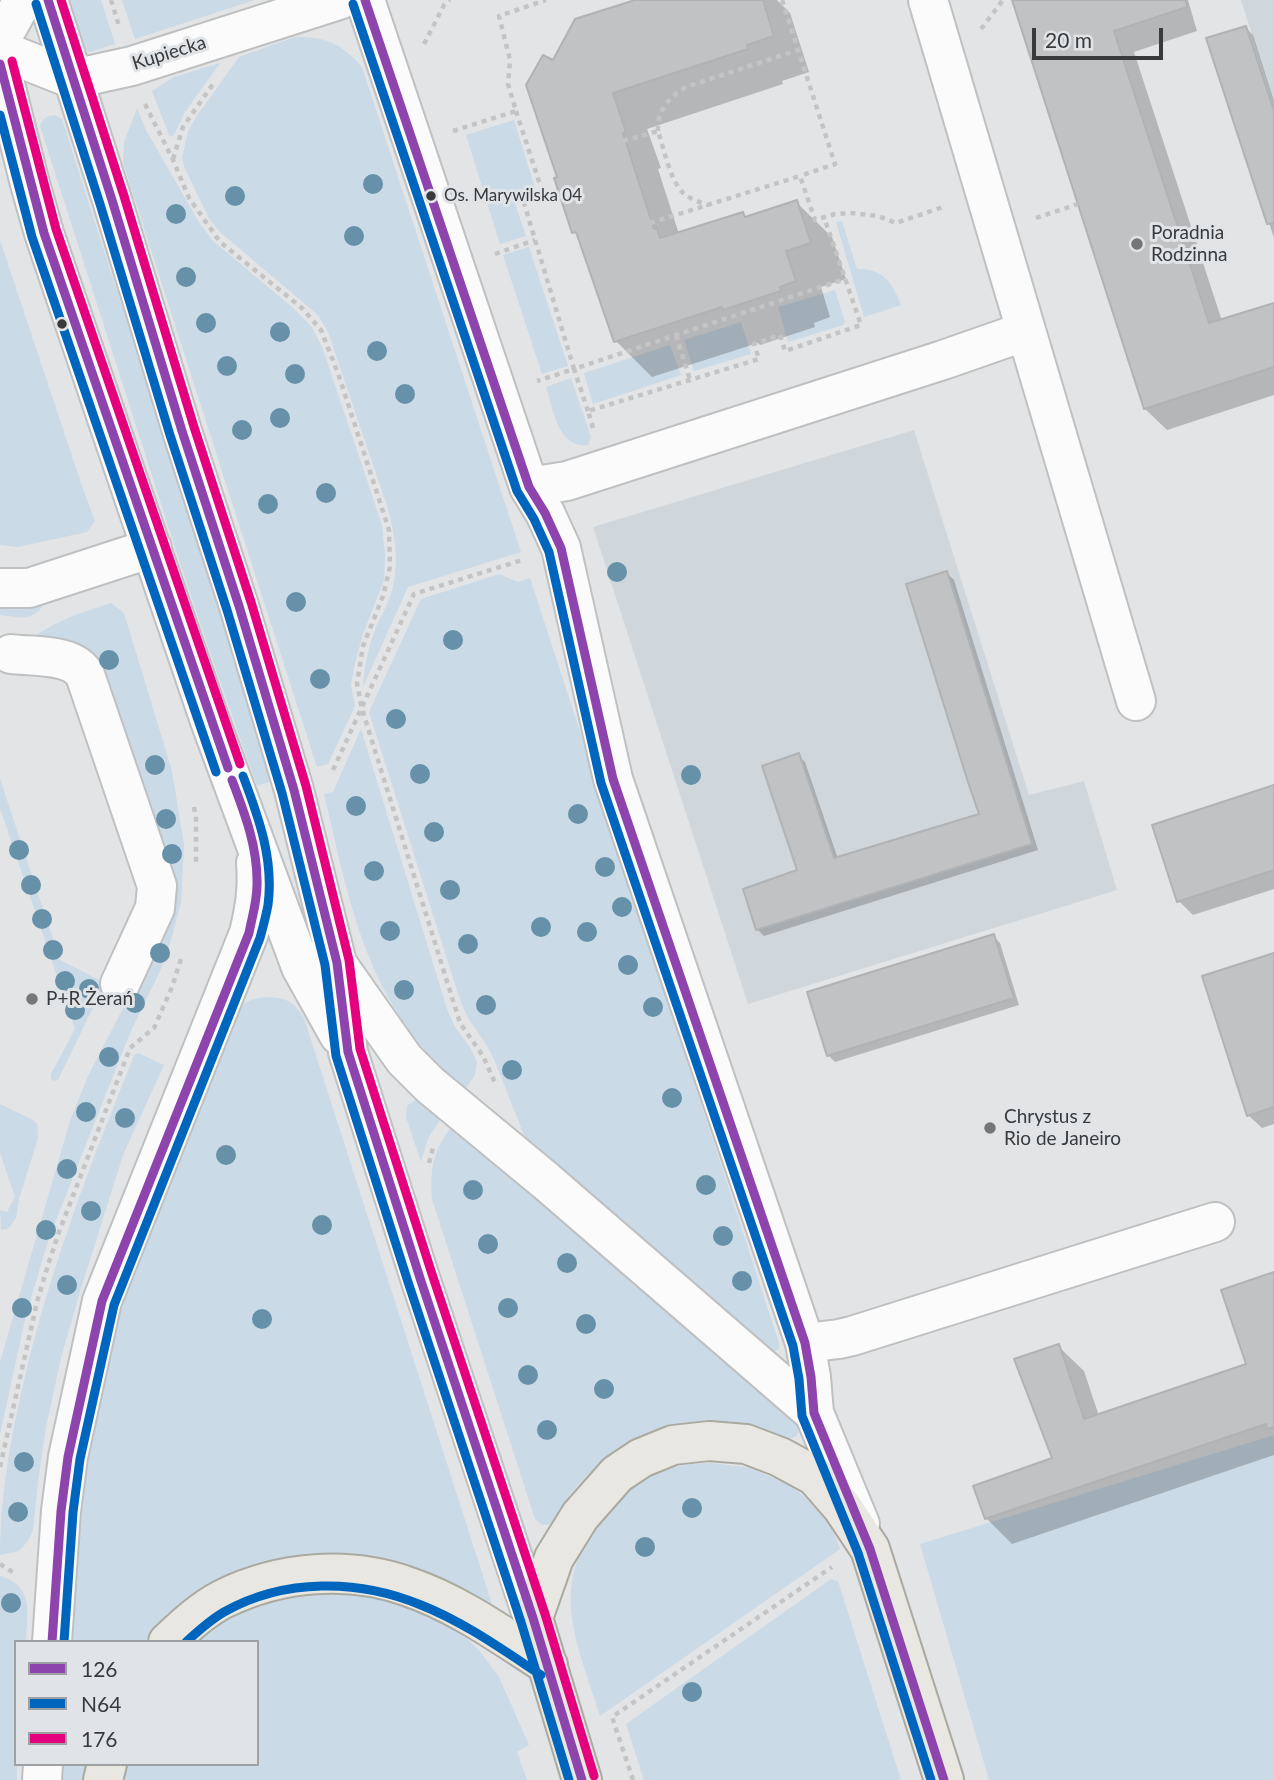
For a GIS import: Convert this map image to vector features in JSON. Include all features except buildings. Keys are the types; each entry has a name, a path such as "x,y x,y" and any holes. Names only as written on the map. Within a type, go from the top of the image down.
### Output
{"main road":[{"path":"582,1780 533,1618 554,1558 580,1516 617,1474 641,1458 673,1445 709,1441 746,1444 780,1457 815,1476 842,1507 870,1549 944,1780"},
{"path":"170,1640 189,1622 221,1600 257,1584 295,1575 338,1574 375,1577 410,1587 454,1607 548,1665"}],"street":[{"path":"0,41 23,0"},
{"path":"48,0 239,606 290,777 337,963 348,1052 533,1618"},
{"name":"Kupiecka","path":"73,79 132,66 339,0"},
{"path":"365,0 529,487 561,548 613,779 804,1343 811,1377 814,1413 870,1549"},
{"path":"928,0 1136,701"},
{"path":"0,50 73,79"},
{"path":"0,64 14,181 44,233 206,709 301,967 348,1052"},
{"path":"529,487 567,481 1026,331"},
{"path":"0,588 29,588 152,548"},
{"path":"11,653 63,659 81,668 157,886 155,908 120,984"},
{"path":"52,1640 61,1511 68,1457 102,1301 249,933 258,882 251,833"},
{"path":"337,963 404,1059 430,1085 814,1413"},
{"path":"804,1343 852,1336 1215,1222"}],"path":[{"path":"546,0 499,16 510,60 508,85 544,197 524,203 595,434"},
{"path":"650,223 835,164 782,0"},
{"path":"980,32 1003,0"},
{"path":"250,27 183,127 173,160 189,198 220,242 302,308 321,330 339,376 389,530 390,567 383,596 363,646 357,683 362,709 460,1023 483,1056 499,1090"},
{"path":"708,205 684,194 676,183 658,131 658,120 664,105 674,94 686,87 798,50"},
{"path":"450,132 516,111"},
{"path":"623,141 658,131"},
{"path":"800,176 815,220 835,214 852,213 878,216 896,222 953,204"},
{"path":"1032,219 1078,204"},
{"path":"588,411 759,359 754,344 780,335 786,351 861,325 824,218"},
{"path":"491,255 535,240"},
{"path":"534,382 845,279"},
{"path":"676,335 690,380"},
{"path":"329,780 414,594 561,548"},
{"path":"428,1166 435,1143 480,1081 483,1056"},
{"path":"633,1780 612,1717 836,1564"}],"shaded area":[{"path":"68,0 101,0 115,44 90,52 85,49"},
{"path":"122,0 255,0 135,39"},
{"path":"1241,0 1274,0 1274,103"},
{"path":"295,37 315,38 332,43 347,52 362,67 521,552 408,587 363,687 371,641 393,586 395,548 388,509 328,332 318,315 220,232 210,220 182,158 188,131 239,57"},
{"path":"220,63 185,112 171,137 152,91 174,77"},
{"path":"137,108 146,130 200,224 213,241 311,326 323,349 382,525 384,580 355,663 351,685 355,706 328,764 317,767 123,163 124,142"},
{"path":"55,115 62,119 275,780 257,786 180,563 40,126 46,118"},
{"path":"514,120 535,188 512,195 526,236 500,244 466,135"},
{"path":"842,221 857,269 874,271 886,278 901,305 864,317 836,222"},
{"path":"0,240 95,521 87,532 18,547 0,545"},
{"path":"529,247 568,366 542,374 503,255"},
{"path":"835,290 845,322 843,325 788,342 778,307"},
{"path":"741,322 751,354 694,371 684,340"},
{"path":"670,345 681,375 593,404 584,373"},
{"path":"571,378 591,437 588,445 578,445 563,434 554,416 546,387"},
{"path":"914,430 1029,795 1084,781 1117,890 748,1004 593,527"},
{"path":"499,574 518,582 530,578 779,1343 779,1349 775,1351 534,1149 526,1140 494,1059 460,1000 369,712 421,599"},
{"path":"111,603 124,613 172,771 184,845 181,903 161,969 130,1033 49,1238 26,1315 0,1434 0,1362 70,1121 88,1076 170,917 90,658 30,640 59,622"},
{"path":"43,605 29,617 0,615 0,606 23,609"},
{"path":"361,729 447,1009 477,1062 475,1075 465,1090 421,1047 397,1012 367,953 347,891 324,794 333,792"},
{"path":"0,779 60,960 103,982 58,1080 54,1081 51,1074 75,1029 0,808"},
{"path":"280,998 289,1002 304,1018 492,1604 489,1607 425,1572 396,1563 351,1555 319,1554 261,1565 166,1619 146,1640 68,1640 73,1559 84,1483 112,1342 139,1249 233,1015 248,1001"},
{"path":"138,1053 164,1065 123,1155 61,1358 46,1427 33,1530 19,1551 0,1555 7,1470 33,1343 86,1178 134,1056"},
{"path":"419,1100 442,1117 428,1138 421,1162 406,1117 407,1106"},
{"path":"0,1104 33,1120 37,1124 38,1138 19,1199 16,1218 8,1229 1,1230 0,1210 7,1212 15,1197 0,1153"},
{"path":"452,1126 798,1421 798,1434 790,1438 621,1448 587,1475 570,1494 552,1524 542,1525 535,1519 432,1199 434,1160"},
{"path":"1274,1435 1274,1780 989,1780 920,1544"},
{"path":"712,1463 750,1468 790,1485 825,1519 840,1549 600,1716 572,1621 572,1583 587,1538 617,1500 636,1485 657,1473 680,1466"},
{"path":"0,1576 19,1586 24,1594 27,1611 26,1640 14,1640 14,1766 17,1766 17,1780 0,1780"},
{"path":"831,1579 838,1581 901,1780 644,1780 626,1724"},
{"path":"336,1591 375,1597 421,1611 457,1629 479,1650 499,1677 529,1745 517,1752 527,1780 121,1780 123,1766 259,1766 259,1640 196,1640 250,1607 295,1594"},
{"path":"61,1766 86,1766 84,1780 60,1780"}],"transit line":[{"name":"126","path":"48,0 239,606 294,790 337,963 348,1052 533,1618 582,1780"},
{"name":"176","path":"61,0 251,602 306,786 349,960 360,1049 545,1614 594,1776"},
{"name":"126","path":"365,0 529,487 561,548 613,779 805,1343 814,1413 870,1549 944,1780"},
{"name":"N64","path":"36,4 282,793 325,965 336,1056 521,1622 569,1780"},
{"name":"N64","path":"353,4 517,491 549,552 601,783 793,1346 802,1416 858,1553 931,1780"},
{"name":"176","path":"12,61 56,229 240,764"},
{"name":"126","path":"0,64 44,233 228,768"},
{"name":"N64","path":"0,115 32,237 216,772"},
{"name":"N64","path":"64,1640 73,1512 80,1459 114,1305 260,938 267,909 267,855 260,823 243,776"},
{"name":"126","path":"52,1640 61,1511 68,1457 102,1301 249,933 256,897 257,871 246,818 232,780"},
{"name":"N64","path":"188,1640 219,1615 247,1601 296,1588 347,1587 397,1596 437,1612 483,1637 541,1675"}],"place":[{"name":"Os. Marywilska 04","path":"431,196"},
{"name":"Poradnia Rodzinna","path":"1137,244"},
{"name":"P+R Żerań","path":"32,999"},
{"name":"Chrystus z Rio de Janeiro","path":"990,1128"}]}
